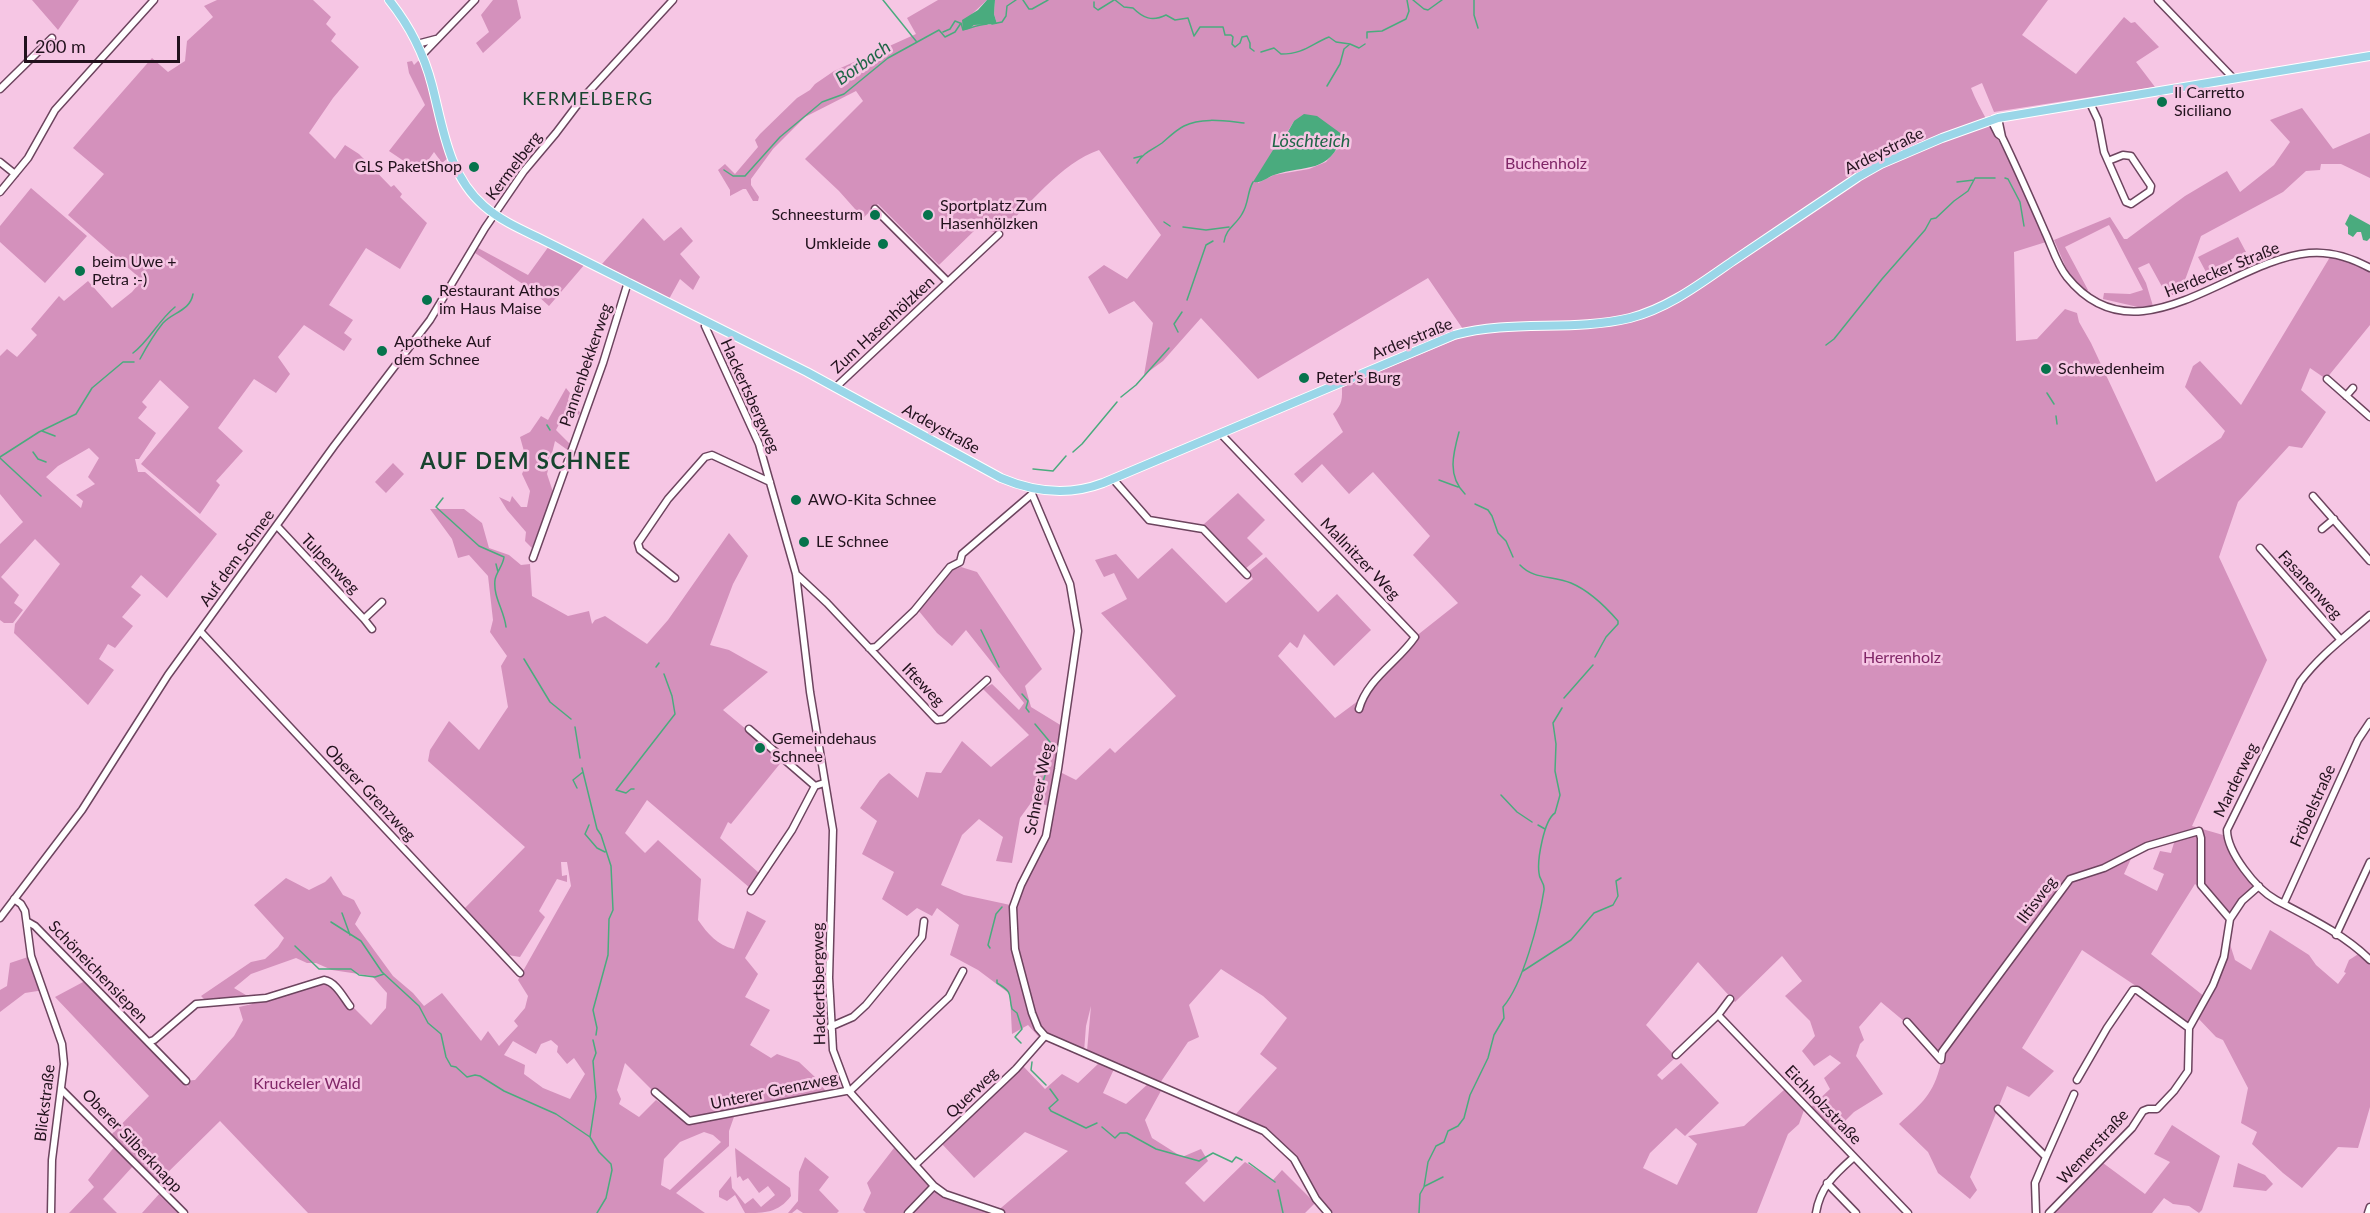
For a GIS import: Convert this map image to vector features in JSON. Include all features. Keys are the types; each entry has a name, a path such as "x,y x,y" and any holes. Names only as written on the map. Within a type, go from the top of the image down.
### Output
{"main road":[{"name":"Ardeystraße","path":"388,0 401,16 417,44 432,85 449,152 470,190 482,205 539,238 836,387 1001,478 1032,491 1075,490 1113,479 1434,343 1469,331 1513,325 1602,322 1656,310 1873,168 1942,138 1995,119 2370,56"}],"street":[{"path":"0,192 28,158 55,110 154,0"},
{"path":"422,55 475,0"},
{"name":"Kermelberg","path":"495,214 524,171 581,99 673,0"},
{"path":"2158,0 2233,78"},
{"path":"0,89 52,38"},
{"path":"417,44 435,39"},
{"path":"2090,103 2098,120 2101,145 2108,161 2128,204 2150,191 2151,186 2131,156 2123,155 2108,161"},
{"name":"Herdecker Straße","path":"1995,119 2064,274 2080,291 2105,305 2133,311 2165,308 2247,273 2300,254 2332,254 2370,268"},
{"path":"0,162 15,174"},
{"name":"Zum Hasenhölzken","path":"875,209 948,282"},
{"name":"Auf dem Schnee","path":"0,918 82,810 168,675 333,446 430,320 495,214"},
{"name":"Zum Hasenhölzken","path":"836,387 999,234"},
{"name":"Pannenbekkerweg","path":"533,558 603,363 628,282"},
{"name":"Hackertsbergweg","path":"707,322 705,326 727,379 753,428 796,574 810,692 824,783 831,812 834,844 829,972 830,1027 833,1050 848,1090 934,1186 945,1194 1000,1213"},
{"path":"2327,379 2370,417"},
{"path":"2346,396 2354,388"},
{"name":"Mallnitzer Weg","path":"1221,434 1415,637 1406,650 1371,686 1362,698 1359,709"},
{"name":"Hackertsbergweg","path":"675,578 640,550 638,543 668,499 705,457 712,455 770,482"},
{"path":"1113,479 1149,520 1203,529 1247,575"},
{"path":"869,648 876,647 919,606 950,567 960,562 962,554 1032,491"},
{"name":"Schneer Weg","path":"1032,491 1070,584 1078,631 1046,836 1021,885 1013,907 1015,949 1032,1012 1038,1028 1045,1036"},
{"path":"2313,496 2370,561"},
{"path":"2322,529 2334,519"},
{"name":"Tulpenweg","path":"277,526 372,629"},
{"name":"Fasanenweg","path":"2260,548 2340,639"},
{"name":"Hackertsbergweg","path":"796,574 869,648"},
{"path":"364,619 382,602"},
{"name":"Marderweg","path":"2370,615 2340,639 2300,682 2227,830 2227,839 2233,854 2259,886 2276,900 2360,950 2370,960"},
{"name":"Oberer Grenzweg","path":"200,631 520,973"},
{"name":"Ifteweg","path":"869,648 937,720 944,719 987,680"},
{"name":"Fröbelstraße","path":"2284,903 2358,740 2370,722"},
{"path":"749,729 815,786"},
{"path":"751,891 792,830 815,786 824,783"},
{"name":"Iltisweg","path":"1907,1022 1941,1060 1942,1052 2070,879 2104,868 2147,846 2199,831 2201,885 2230,919"},
{"path":"2336,935 2370,862"},
{"name":"Wemerstraße","path":"2049,1213 2132,1128 2143,1111 2157,1112 2188,1071 2190,1028 2213,985 2224,957 2230,919 2242,901 2259,886"},
{"name":"Blickstraße","path":"14,899 24,907 32,956 62,1044 64,1064 52,1160 51,1213"},
{"path":"830,1027 853,1017 866,1005 922,937 924,921"},
{"name":"Schöneichensiepen","path":"28,922 35,926 186,1081"},
{"name":"Unterer Grenzweg","path":"655,1092 689,1121 851,1090 950,997 963,971"},
{"name":"Schöneichensiepen","path":"148,1042 154,1040 196,1004 266,998 324,980 330,981 350,1006"},
{"path":"2077,1080 2102,1036 2133,990 2137,990 2190,1028"},
{"path":"1676,1055 1718,1015 1730,999"},
{"name":"Eichholzstraße","path":"1718,1015 1908,1213"},
{"path":"1045,1036 1264,1131 1294,1159 1316,1199 1328,1213"},
{"name":"Querweg","path":"915,1165 1016,1069 1045,1036"},
{"name":"Oberer Silberknapp","path":"61,1089 184,1213"},
{"path":"2036,1213 2035,1184 2074,1094"},
{"path":"1998,1109 2046,1157"},
{"path":"1816,1213 1821,1193 1827,1183 1854,1157"},
{"path":"1827,1183 1856,1213"},
{"path":"908,1213 934,1186"},
{"path":"2368,1213 2370,1207"}],"green space":[{"path":"32,0 79,0 58,30"},
{"path":"217,0 313,0 331,17 326,24 336,34 331,41 359,67 333,98 309,133 335,159 345,145 359,154 391,187 394,185 402,194 400,197 427,223 400,269 366,248 329,305 353,320 344,333 352,339 344,351 304,325 278,357 290,374 276,393 254,379 218,428 243,451 216,481 220,485 200,514 141,464 189,407 160,380 142,402 147,407 138,418 156,433 139,459 135,459 138,472 145,472 217,534 167,598 141,575 131,587 141,595 122,617 133,626 115,648 108,644 99,659 114,670 88,705 14,633 15,624 60,564 35,539 1,577 19,595 14,603 23,610 13,623 4,623 0,620 0,544 23,522 0,494 0,356 7,349 17,357 37,335 31,329 59,296 64,301 88,281 112,308 132,292 142,280 68,215 104,174 73,148 152,58 168,72 185,61 187,41 213,17 204,6","holes":["89,448 99,458 88,477 95,484 76,495 83,501 81,508 46,477 58,466"]},
{"path":"493,0 517,0 521,18 483,53 476,43 489,32 481,15"},
{"name":"Herrenholz","path":"938,0 987,0 972,14 965,29 969,29 974,25 997,24 994,14 995,0 2048,0 2022,35 2076,74 2124,17 2131,23 2135,22 2159,47 2136,62 2155,87 1994,112 1982,83 1971,88 2016,175 2046,242 2014,252 2016,341 2037,339 2065,309 2077,313 2079,322 2156,482 2221,438 2225,431 2185,387 2193,366 2200,361 2241,405 2330,257 2354,264 2370,272 2370,325 2326,379 2310,368 2301,390 2326,412 2302,448 2289,446 2238,502 2219,557 2267,660 2192,826 2223,835 2232,855 2255,885 2240,899 2232,911 2227,912 2195,884 2151,954 2205,997 2189,1025 2082,950 2022,1048 2054,1071 2029,1097 2007,1086 1970,1177 1977,1190 1970,1199 1938,1173 1928,1152 1899,1124 1931,1091 1941,1063 1905,1022 1881,1002 1859,1027 1864,1040 1856,1056 1883,1094 1854,1112 1833,1133 1810,1108 1830,1089 1824,1078 1841,1063 1830,1055 1814,1066 1802,1051 1815,1036 1810,1021 1785,996 1802,981 1782,956 1735,1002 1698,962 1646,1025 1676,1057 1657,1075 1662,1080 1681,1063 1719,1103 1685,1136 1676,1128 1650,1153 1643,1168 1677,1185 1697,1144 1688,1136 1744,1126 1785,1089 1804,1110 1799,1124 1788,1134 1757,1213 1332,1213 1320,1200 1295,1158 1266,1130 1235,1115 1277,1068 1260,1054 1287,1018 1263,996 1221,969 1189,1005 1199,1037 1188,1042 1160,1083 1087,1051 1091,1006 1086,1026 1084,1052 1044,1034 1038,1036 1028,1025 1012,1034 1010,994 978,970 950,955 959,925 937,908 932,916 917,908 907,916 882,899 894,872 862,854 877,821 860,808 880,780 889,773 918,798 926,772 941,773 962,741 991,767 1029,735 983,689 992,684 1019,710 1024,703 966,630 952,646 937,633 918,610 951,571 961,567 977,572 1042,669 1025,686 1031,707 1062,726 1048,806 1033,800 1020,818 1012,863 996,861 1003,837 979,819 962,835 941,885 964,895 1015,906 1049,836 1060,772 1076,780 1110,748 1115,753 1176,696 1101,613 1127,599 1114,573 1104,577 1095,560 1116,554 1138,579 1172,548 1226,603 1253,579 1248,572 1266,557 1318,612 1337,594 1371,630 1334,666 1304,634 1297,648 1290,642 1278,656 1335,718 1362,698 1415,637 1458,603 1413,555 1430,536 1373,472 1349,494 1322,464 1302,483 1294,474 1343,432 1333,414 1342,398 1342,387 1467,335 1428,278 1258,379 1201,318 1163,361 1144,375 1153,323 1134,301 1109,314 1088,277 1104,265 1127,279 1161,235 1099,150 1085,156 1058,175 999,234 978,227 939,265 878,204 863,218 839,191 805,159 863,101 856,91 805,117 773,149 751,179 751,185 759,197 758,201 753,201 746,189 730,196 730,190 718,170 725,164 735,174 758,147 755,140 760,134 815,84 834,71 916,34 907,18","holes":["1294,121 1338,148 1326,162 1309,169 1274,175 1258,183","2176,836 2171,853 2160,851 2153,869 2164,874 2157,891 2124,874 2135,850"]},
{"path":"412,61 414,65 418,61 421,62 448,158 442,163 434,152 420,172 389,151 425,105 409,73 407,62"},
{"path":"2302,108 2333,149 2370,133 2370,178 2341,164 2321,164 2320,170 2306,171 2283,192 2201,236 2181,291 2173,295 2166,294 2149,263 2138,268 2146,283 2153,306 2138,307 2103,299 2104,293 2130,294 2143,290 2109,225 2065,247 2088,290 2085,292 2070,277 2054,240 2110,217 2124,239 2127,239 2185,196 2227,171 2240,192 2274,165 2290,142 2270,120"},
{"path":"31,188 87,236 45,283 0,242 0,226"},
{"path":"643,218 664,241 681,227 693,241 680,254 700,277 693,290 680,279 669,299 602,264"},
{"path":"2238,237 2246,252 2206,272 2198,257"},
{"path":"549,246 585,264 549,306 529,288 475,253 478,248 528,275"},
{"path":"566,388 570,393 568,400 580,412 579,415 568,407 556,430 571,445 569,451 555,441 547,474 553,492 532,548 525,541 526,532 499,497 510,502 512,496 521,507 527,507 530,491 522,474 527,462 520,437 530,432 541,416 548,420"},
{"path":"393,463 404,474 386,493 375,482"},
{"path":"1238,493 1265,520 1247,538 1263,554 1245,569 1203,525"},
{"name":"Kruckeler Wald","path":"430,509 464,509 482,523 489,548 509,555 521,565 530,564 532,596 568,616 589,611 592,624 595,620 605,616 647,644 668,620 729,533 748,556 733,584 710,645 729,650 768,672 723,710 783,760 731,824 728,822 720,838 759,873 750,888 647,800 625,833 645,853 658,840 701,879 698,920 718,942 734,949 747,911 766,921 745,958 758,974 745,997 770,1010 750,1045 771,1058 777,1054 799,1062 816,1078 827,1093 689,1121 653,1091 625,1063 617,1090 621,1099 619,1104 639,1117 656,1100 689,1122 735,1114 729,1131 729,1146 676,1193 705,1213 308,1213 220,1121 158,1182 111,1135 149,1096 55,997 85,981 190,1089 184,1081 195,1080 234,1036 243,1020 239,1007 252,1004 251,1001 319,982 328,982 371,1025 386,1008 387,993 372,976 332,970 296,958 251,974 234,988 251,998 206,1001 201,996 251,962 265,959 284,938 254,905 286,878 309,890 325,882 331,876 343,895 354,900 361,913 355,924 393,976 424,1006 442,993 481,1041 488,1031 499,1046 518,1026 514,1021 525,1008 528,996 518,980 571,886 567,862 561,862 562,876 567,875 567,882 557,879 539,911 545,917 520,957 508,955 464,909 525,847 428,761 430,750 449,721 479,750 508,707 501,666 507,656 490,632 493,620 488,576 469,555 458,558 452,539","holes":["551,1040 558,1046 557,1052 567,1064 574,1058 585,1074 570,1099 543,1088 524,1074 525,1065 504,1055 513,1041 536,1054 541,1044","704,1132 713,1135 721,1142 670,1190 661,1185 664,1159 680,1142"]},
{"path":"2270,930 2309,955 2316,965 2338,984 2346,973 2344,972 2349,960 2360,953 2370,962 2370,1107 2358,1148 2338,1147 2302,1188 2252,1144 2257,1132 2241,1123 2248,1088 2223,1040 2216,1037 2197,1017 2214,985 2228,938 2235,960 2251,970"},
{"path":"31,956 44,990 25,993 0,1012 0,990 7,986 10,963"},
{"path":"1099,1063 1114,1069 1103,1093 1126,1104 1149,1083 1162,1089 1145,1120 1152,1138 1182,1157 1201,1149 1208,1161 1185,1183 1204,1202 1245,1162 1273,1180 1282,1170 1315,1203 1305,1213 995,1213 1068,1151 1025,1132 974,1178 942,1144 1023,1066 1045,1089 1062,1074 1078,1083"},
{"path":"2172,1125 2220,1156 2199,1213 2189,1206 2173,1204 2164,1198 2152,1213 2053,1213 2103,1163 2145,1194 2170,1162 2154,1154"},
{"path":"115,1146 134,1165 103,1199 117,1213 69,1213 94,1187 88,1180"},
{"path":"735,1148 790,1188 791,1196 786,1202 771,1211 745,1213 735,1195 727,1201 719,1197 719,1191 731,1176 732,1188 745,1204 753,1198 761,1207 775,1195 768,1186 759,1193 748,1178 743,1181 740,1176 737,1178"},
{"path":"894,1148 930,1186 906,1213 866,1213 863,1210 871,1193 867,1183"},
{"path":"805,1157 829,1177 819,1190 839,1211 837,1213 803,1213 797,1209 788,1213 798,1201 799,1172"},
{"path":"2238,1163 2265,1175 2273,1184 2266,1191 2233,1187"},
{"path":"934,1190 995,1213 910,1213"},
{"path":"160,1193 180,1213 142,1213"}],"water":[{"path":"987,0 995,0 994,14 997,24 974,25 963,30 962,20 978,10"},
{"name":"Löschteich","path":"1304,114 1317,116 1343,135 1331,157 1315,166 1253,182 1273,150 1280,146 1294,121"},
{"path":"2350,214 2370,225 2370,238 2367,241 2363,240 2361,232 2357,232 2353,237 2348,234 2348,227 2345,224"}],"waterway":[{"path":"883,0 916,41"},
{"name":"Borbach","path":"992,24 1002,22 1006,16 1007,6 1016,0"},
{"name":"Borbach","path":"1023,0 1029,9 1048,0"},
{"name":"Borbach","path":"1094,2 1094,7 1098,10 1114,0"},
{"name":"Borbach","path":"1115,0 1124,7 1133,8 1148,18 1166,15 1175,20 1188,18 1194,36 1200,27 1223,27 1225,35 1233,37 1232,44 1235,47 1240,43 1242,37 1247,36 1250,48 1254,51"},
{"name":"Borbach","path":"1367,38 1367,32 1382,31 1406,19 1409,11 1407,0"},
{"name":"Borbach","path":"1413,0 1428,10 1442,0"},
{"path":"1474,0 1474,15 1478,28"},
{"path":"943,32 950,29 955,21 960,23"},
{"name":"Borbach","path":"724,170 733,176 745,176 780,137 822,102 844,94 888,58 939,30 945,37 955,32 961,23 963,30 987,24"},
{"name":"Borbach","path":"1261,52 1274,48 1281,54 1289,54 1329,37 1336,42 1350,44"},
{"name":"Borbach","path":"1327,86 1340,64 1344,49 1350,44 1359,48 1365,44"},
{"path":"1137,163 1145,154 1191,123 1214,120 1244,123"},
{"path":"1134,158 1142,156"},
{"path":"1826,345 1834,339 1925,230 1931,219 1936,218 1968,191 1975,178 1995,178"},
{"path":"2005,178 2008,179 2020,202 2024,226"},
{"path":"1957,182 1974,180"},
{"name":"Borbach","path":"1224,242 1227,233 1244,210 1253,182"},
{"path":"1164,222 1170,226"},
{"path":"1183,227 1206,230 1229,227"},
{"name":"Borbach","path":"1187,300 1206,245 1213,241"},
{"path":"140,359 163,323 185,308 193,294"},
{"path":"133,353 175,307"},
{"name":"Borbach","path":"1178,332 1174,324 1182,312"},
{"name":"Borbach","path":"1121,397 1136,385 1169,348"},
{"path":"0,457 39,432 76,414 92,388 123,362 134,362"},
{"path":"2047,393 2054,404"},
{"name":"Borbach","path":"1073,452 1117,402"},
{"path":"2056,416 2057,424"},
{"path":"547,425 550,430"},
{"path":"42,431 55,436"},
{"path":"1459,432 1453,464 1456,480 1465,494"},
{"path":"33,452 38,459 46,462"},
{"name":"Borbach","path":"1033,469 1053,471 1066,456"},
{"path":"0,458 41,496"},
{"path":"1439,480 1458,487"},
{"path":"443,498 436,507 479,546 504,557 495,586 506,627"},
{"path":"1475,504 1488,510 1498,533 1506,541 1513,557"},
{"path":"496,564 498,572"},
{"path":"1520,565 1531,573 1578,586 1597,599 1618,621 1595,657"},
{"path":"981,630 999,667"},
{"path":"524,659 550,702 571,719"},
{"path":"656,667 659,663"},
{"path":"1564,698 1593,665"},
{"path":"634,789 626,793 616,790 675,714 672,696 664,674"},
{"path":"1022,694 1028,701 1026,708 1029,712"},
{"path":"1419,1213 1420,1194 1424,1187 1428,1162 1436,1146 1444,1142 1448,1131 1458,1126 1464,1118 1470,1095 1488,1058 1494,1035 1504,1018 1503,1007 1517,984 1534,935 1544,890 1539,873 1540,850 1560,795 1555,771 1556,744 1553,723 1562,708"},
{"path":"1035,724 1050,742 1042,771 1045,775 1043,782"},
{"path":"575,727 580,758"},
{"path":"577,788 573,780 583,772 582,768"},
{"path":"583,772 597,829 611,866 613,910 609,919 608,955 593,1010 597,1028 596,1035"},
{"path":"1501,795 1517,812 1532,822"},
{"path":"589,825 585,834 597,848 605,852"},
{"path":"1538,825 1545,829"},
{"path":"1523,971 1571,940 1594,913 1613,905 1618,896 1616,881 1621,878"},
{"path":"990,948 988,945 996,914 1002,907"},
{"path":"342,913 350,935"},
{"path":"331,922 361,941 382,972 419,1006 428,1023 441,1034 446,1057 451,1066 456,1067 467,1077 480,1076 504,1091 556,1114 590,1137"},
{"path":"295,946 319,969 351,969 359,975 375,977 384,974"},
{"path":"997,980 997,983 1008,992 1012,1009 1017,1013 1022,1029 1015,1037 1021,1043"},
{"path":"593,1040 596,1053 593,1061 596,1097 590,1137 599,1152 611,1164 612,1170 606,1198 597,1213"},
{"path":"1032,1062 1031,1070 1046,1085"},
{"path":"1050,1089 1058,1100 1049,1108 1051,1111 1086,1128 1097,1123"},
{"path":"1102,1127 1115,1138 1120,1133 1127,1133 1156,1149 1199,1161 1213,1153 1232,1162 1236,1157 1242,1160"},
{"path":"1249,1163 1275,1182"},
{"path":"1425,1186 1443,1177"},
{"path":"1278,1190 1283,1213"}],"place":[{"name":"Il Carretto Siciliano","path":"2162,102"},
{"name":"GLS PaketShop","path":"474,167"},
{"name":"Schneesturm","path":"875,215"},
{"name":"Sportplatz Zum Hasenhölzken","path":"928,215"},
{"name":"Umkleide","path":"883,244"},
{"name":"beim Uwe + Petra :-)","path":"80,271"},
{"name":"Restaurant Athos im Haus Maise","path":"427,300"},
{"name":"Apotheke Auf dem Schnee","path":"382,351"},
{"name":"Schwedenheim","path":"2046,369"},
{"name":"Peter’s Burg","path":"1304,378"},
{"name":"AWO-Kita Schnee","path":"796,500"},
{"name":"LE Schnee","path":"804,542"},
{"name":"Gemeindehaus Schnee","path":"760,748"}],"district":[{"name":"KERMELBERG","path":"588,99"},
{"name":"AUF DEM SCHNEE","path":"526,462"}],"park label":[{"name":"Buchenholz","path":"1546,164"}]}
